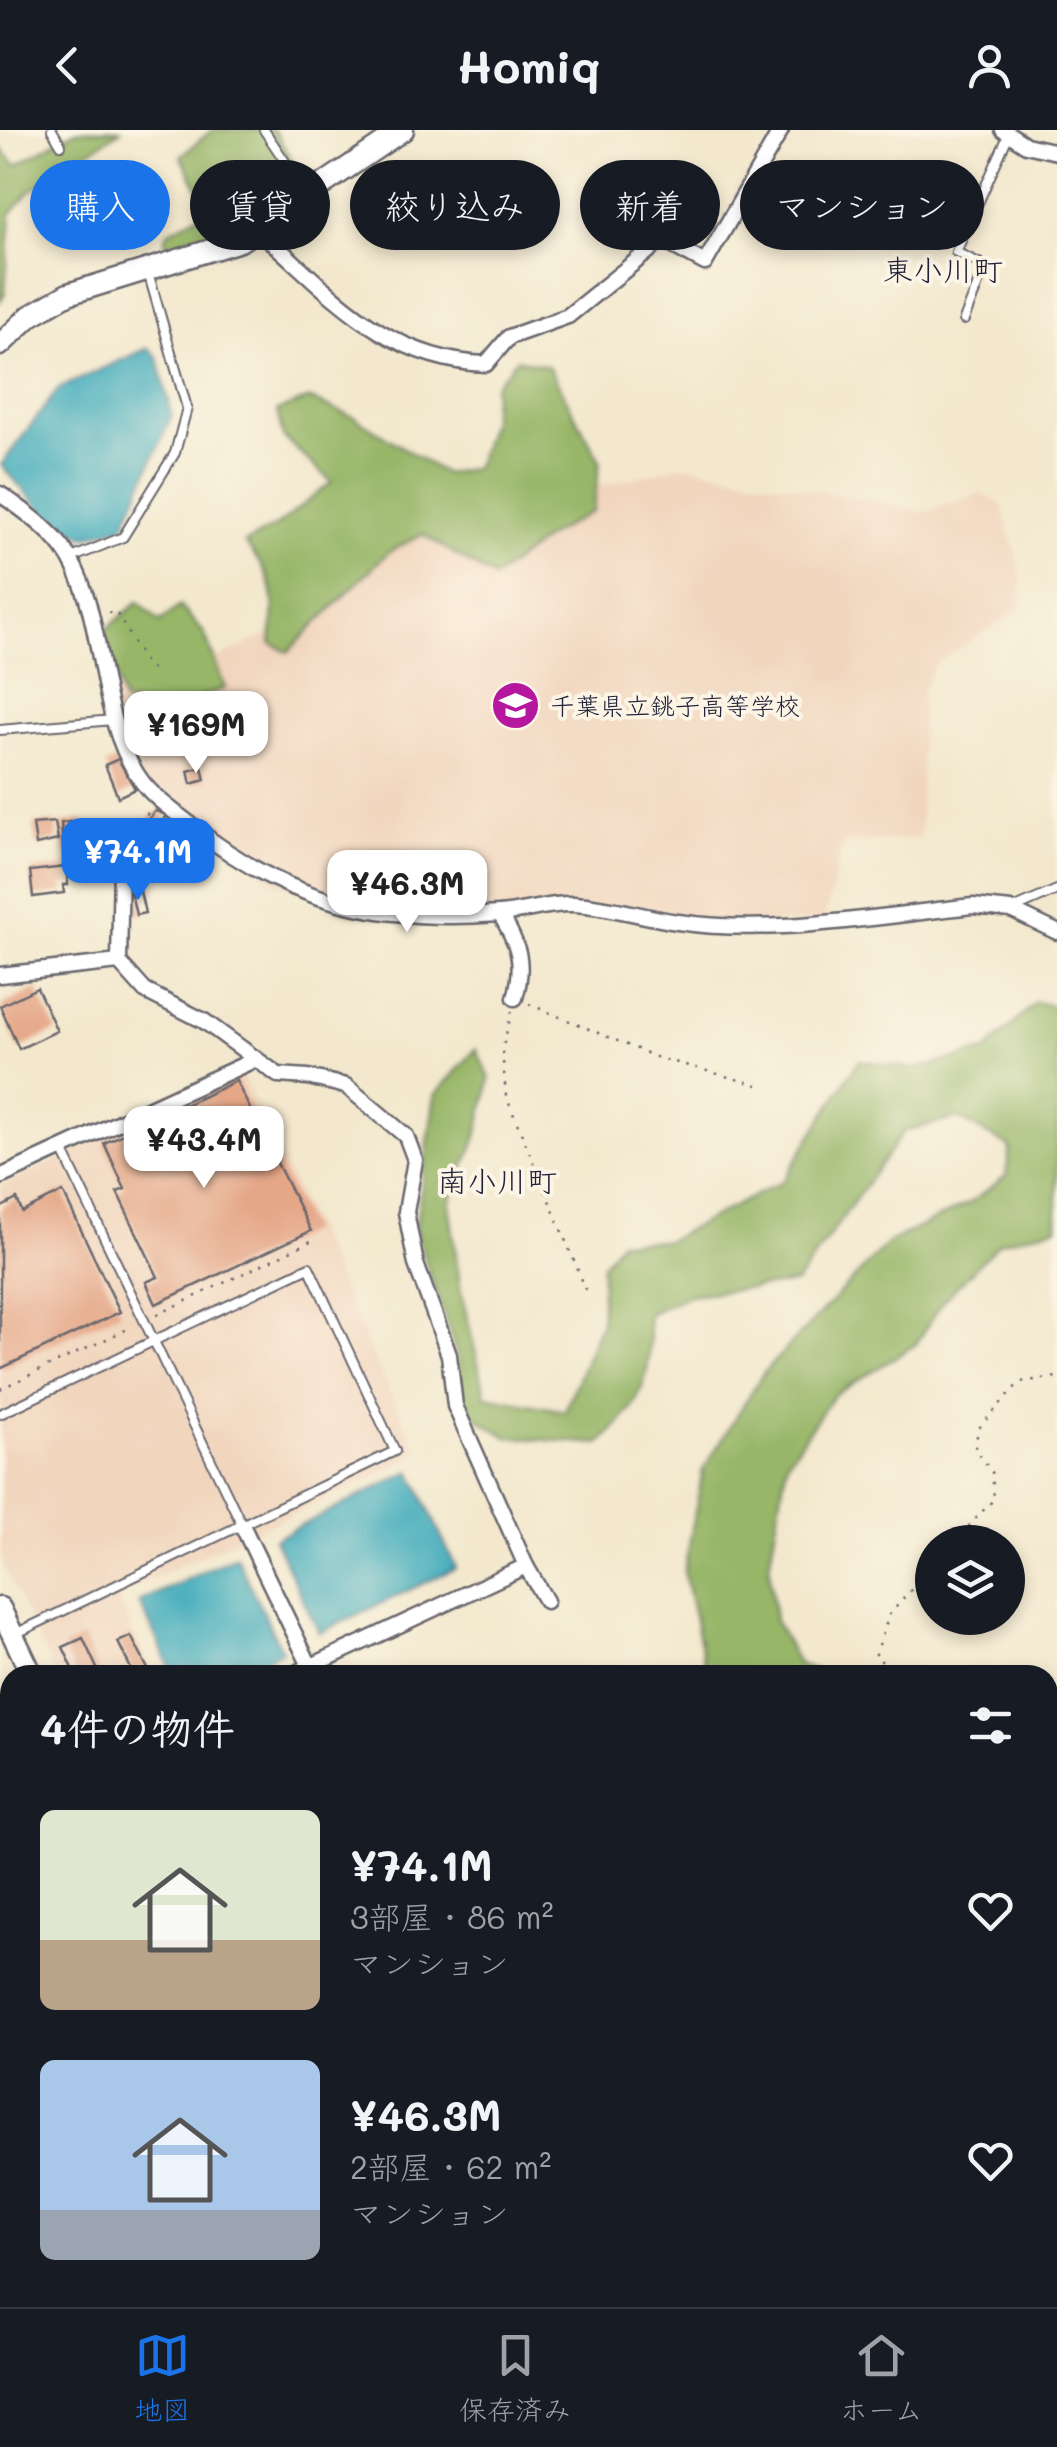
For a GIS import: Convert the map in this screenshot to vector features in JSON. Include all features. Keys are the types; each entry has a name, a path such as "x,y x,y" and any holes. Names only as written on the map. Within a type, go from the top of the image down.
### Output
{"street":[{"path":"330,179 403,130"},
{"path":"281,250 383,337 419,352 486,364 509,337 568,316 662,240 705,263 780,130"},
{"path":"1006,132 1026,145 1057,152"},
{"path":"0,345 30,316 68,294 146,266 206,250"},
{"path":"0,494 62,546 69,559 83,596 112,720 143,783 240,864 306,895 383,913 500,914 557,904 613,906 678,922 741,925 973,906 1011,910 1057,932"},
{"path":"121,867 118,962 145,991 204,1021 278,1076 308,1076 346,1086 406,1136 415,1160 406,1212 416,1264 449,1355 455,1406 526,1566 546,1601"},
{"path":"500,914 518,944 523,969 515,998"},
{"path":"0,975 118,962"},
{"path":"0,1176 254,1060"},
{"path":"242,1525 310,1665"},
{"path":"312,1665 526,1566"},
{"path":"0,1608 27,1665"}],"lane":[{"path":"52,130 61,145"},
{"path":"264,130 284,160"},
{"path":"964,320 985,266 956,252 1006,132"},
{"path":"69,559 123,538 175,453 183,423 186,408 146,266"},
{"path":"0,730 112,720"},
{"path":"1011,910 1057,890"},
{"path":"62,1147 242,1525"},
{"path":"0,1414 309,1267 395,1451 12,1635"}],"path":[{"path":"116,612 138,655 157,673"},
{"path":"121,867 128,840 158,798"},
{"path":"586,1290 506,1096 502,1050 515,998 656,1057 758,1084"},
{"path":"0,1389 314,1240"},
{"path":"970,1525 994,1499 992,1472 976,1449 978,1430 1020,1382 1057,1376"},
{"path":"890,1665 875,1657 888,1614 915,1585"}],"shaded area":[{"name":"千葉県立銚子高等学校","path":"685,465 925,512 981,494 1001,504 1022,575 1020,609 934,665 922,692 920,838 843,843 824,921 741,925 613,906 500,914 383,913 275,883 143,783 105,689 162,684 269,634 322,562 422,511 576,492"},
{"path":"241,1073 417,1449 408,1460 116,1595 148,1665 50,1665 0,1558 0,1187"}],"green space":[{"path":"76,130 121,130 76,160 30,160 30,191 11,213 5,293 0,301 0,147 16,165"},
{"path":"212,130 274,130 292,160 190,160 190,173 181,156"},
{"path":"190,220 190,241 176,247 170,244 170,231"},
{"path":"517,359 548,366 600,461 593,511 550,535 494,578 422,534 386,554 288,652 271,643 272,589 245,543 278,525 332,482 283,437 277,411 309,399 354,417 445,474 475,468 491,422 494,386"},
{"path":"138,602 160,622 180,606 204,633 225,688 165,711 123,702 103,632"},
{"path":"1036,1002 1057,1007 1057,1227 1000,1242 943,1301 916,1344 834,1395 787,1461 769,1566 775,1621 799,1665 705,1665 684,1572 703,1470 764,1372 889,1242 970,1203 1006,1176 1010,1147 958,1118 904,1131 796,1283 689,1295 648,1314 649,1355 643,1386 627,1413 600,1444 507,1437 464,1409 457,1356 415,1230 435,1095 476,1049 490,1079 477,1137 449,1203 461,1293 486,1396 565,1411 601,1322 602,1265 620,1241 666,1241 783,1181 859,1060 915,1069 986,1051"}],"water":[{"path":"148,348 158,358 172,415 124,526 85,537 45,514 1,465 59,388"},
{"path":"411,1471 456,1568 319,1633 274,1539"},
{"path":"236,1556 282,1651 253,1665 169,1665 139,1602"}],"building":[{"path":"205,701 213,724 194,730 187,708"},
{"path":"140,719 147,742 133,747 126,724"},
{"path":"118,759 135,789 118,797 105,765"},
{"path":"202,767 205,780 191,784 188,771"},
{"path":"155,811 167,815 150,838 140,830"},
{"path":"83,820 89,843 74,845 75,853 64,854 61,823"},
{"path":"55,822 58,840 36,845 33,824"},
{"path":"162,836 172,855 156,870 142,856"},
{"path":"137,859 140,884 133,885 130,860"},
{"path":"66,867 68,885 63,885 64,893 33,897 30,871"},
{"path":"140,891 145,913 136,915 131,893"},
{"path":"37,988 57,1031 19,1049 0,1006"},
{"path":"236,1081 311,1231 156,1304 146,1282 158,1277 117,1192 125,1189 104,1143"},
{"path":"63,1192 120,1312 0,1369 0,1208 17,1199 22,1212"},
{"path":"131,1636 146,1665 129,1665 118,1642"},
{"path":"83,1638 95,1665 71,1665 63,1647"}],"place":[{"name":"千葉県立銚子高等学校","path":"515,706"}],"district":[{"name":"東小川町","path":"943,271"},
{"name":"南小川町","path":"497,1182"}]}
